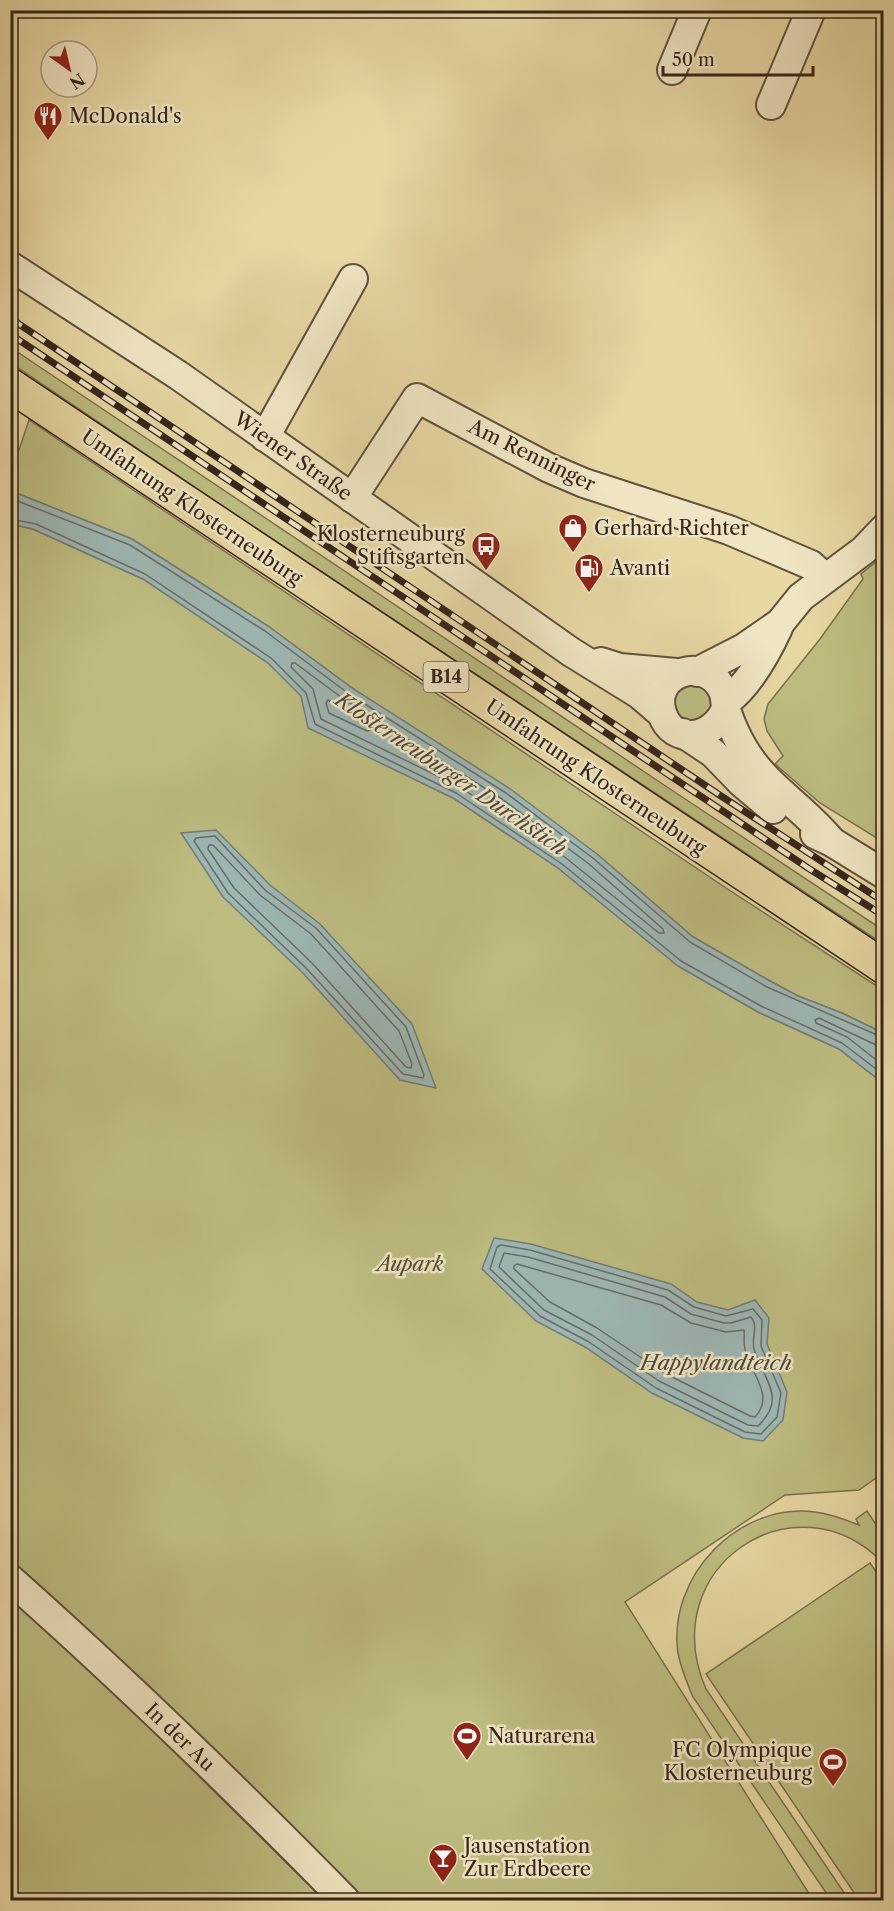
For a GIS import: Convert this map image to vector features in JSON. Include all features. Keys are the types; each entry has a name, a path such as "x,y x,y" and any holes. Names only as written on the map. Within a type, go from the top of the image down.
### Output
{"main road":[{"name":"Umfahrung Klosterneuburg","path":"10,385 884,967"}],"street":[{"path":"672,70 697,10"},
{"path":"771,105 811,10"},
{"name":"Wiener Straße","path":"10,266 178,375 571,652 639,694 662,713 669,726 713,753 761,800 800,827 832,842 884,874"},
{"path":"265,437 353,279"},
{"name":"Am Renninger","path":"352,498 417,398 549,468 584,483 729,530 811,565 825,578"},
{"path":"683,733 698,735 711,730 721,720 726,705 759,662 780,623 801,597 864,550 884,529"},
{"path":"662,713 663,688 687,673 744,648 780,623"},
{"name":"Wiener Straße","path":"571,652 620,668 705,674 716,681 723,691 742,746 764,778 820,827 832,842"},
{"name":"In der Au","path":"10,1579 133,1692 345,1900"}],"green space":[{"path":"10,347 883,930 883,944 258,530 11,363"},
{"path":"29,420 729,890 883,990 883,1033 842,1013 798,996 693,937 597,854 352,688 268,626 132,539 11,491 10,449 19,450"},
{"name":"Aupark","path":"10,524 33,529 143,579 268,663 366,755 453,798 558,868 678,966 758,1012 839,1049 883,1083 883,1473 859,1490 785,1495 625,1602 813,1900 351,1900 11,1570"},
{"path":"883,556 883,842 820,803 775,764 783,756 767,731 764,719 768,704 820,639 863,579 861,574"},
{"path":"689,683 707,687 714,705 697,723 683,720 674,709 677,693"},
{"path":"867,1511 883,1535 883,1563 848,1538 811,1528 775,1531 742,1546 716,1572 699,1605 695,1645 706,1689 849,1900 831,1900 693,1697 679,1659 678,1625 684,1598 696,1572 714,1550 735,1532 760,1519 787,1512 821,1513 859,1525 856,1519"},
{"name":"FC Olympique Klosterneuburg","path":"870,1563 884,1583 883,1900 859,1900 706,1674"},
{"path":"10,1604 18,1605 133,1711 324,1900 11,1900"}],"water":[{"name":"Klosterneuburger Durchstich","path":"11,491 132,539 268,626 352,688 509,788 597,854 693,937 798,996 842,1013 883,1033 883,1083 839,1049 758,1012 678,966 558,868 453,798 308,728 301,696 268,663 143,579 33,529 11,524"},
{"path":"216,830 270,885 320,924 412,1024 436,1088 400,1080 302,972 223,897 181,833"},
{"name":"Happylandteich","path":"494,1238 531,1244 671,1284 697,1302 728,1310 755,1300 769,1318 767,1344 787,1392 783,1420 763,1441 743,1438 652,1393 585,1347 536,1321 482,1269"}],"railway":[{"path":"10,318 721,796 884,902"},
{"path":"10,334 808,868 884,916"}],"place":[{"name":"McDonald's","path":"48,142"},
{"name":"Gerhard Richter","path":"573,554"},
{"name":"Klosterneuburg Stiftsgarten","path":"486,572"},
{"name":"Avanti","path":"589,594"},
{"name":"Naturarena","path":"467,1762"},
{"name":"FC Olympique Klosterneuburg","path":"833,1788"},
{"name":"Jausenstation Zur Erdbeere","path":"443,1884"}]}
